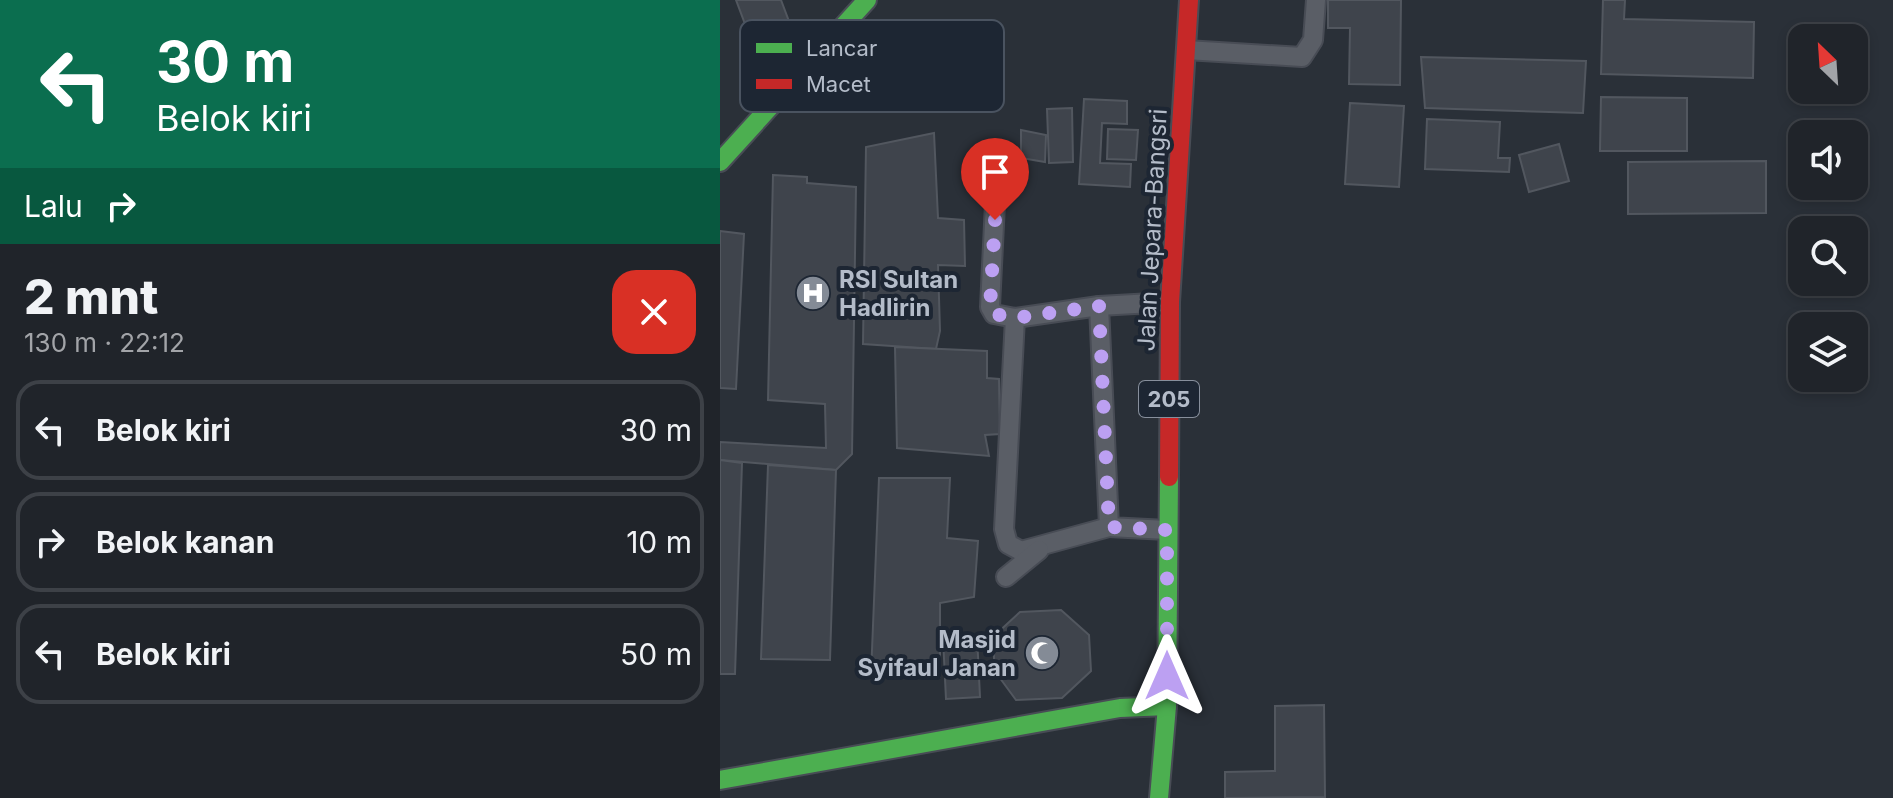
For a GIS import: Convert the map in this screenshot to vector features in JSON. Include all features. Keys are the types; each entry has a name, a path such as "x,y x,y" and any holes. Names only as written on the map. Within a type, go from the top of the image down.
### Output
{"main road":[{"path":"849,20 867,0"},
{"name":"Jalan Jepara-Bangsri","path":"1159,798 1167,706 1170,302 1189,0"},
{"path":"720,162 765,112"},
{"path":"720,780 1105,710 1167,706"}],"lane":[{"path":"1186,50 1302,57 1313,40 1316,0"},
{"path":"997,162 990,307 997,316 1015,318 1099,306 1170,302"},
{"path":"1099,306 1109,527"},
{"path":"1015,318 1004,529 1008,544 1021,551 1050,540 1109,527 1167,530"},
{"path":"1006,577 1050,540"}],"building":[{"path":"736,0 781,0 788,20 744,20"},
{"path":"1328,0 1401,0 1400,85 1349,84 1350,28 1328,28"},
{"path":"1603,0 1625,0 1624,19 1754,22 1753,78 1601,74"},
{"path":"1421,57 1586,61 1583,113 1425,108"},
{"path":"1601,97 1687,98 1687,151 1600,151"},
{"path":"1084,99 1127,101 1127,124 1102,123 1100,163 1131,164 1130,187 1079,184"},
{"path":"1350,103 1404,106 1399,187 1345,184"},
{"path":"1072,108 1073,162 1049,163 1047,109"},
{"path":"1427,119 1500,122 1498,158 1510,158 1509,172 1425,169"},
{"path":"1108,129 1138,130 1136,160 1107,159"},
{"path":"1021,130 1046,135 1045,162 1021,158"},
{"name":"RSI Sultan Hadlirin","path":"934,133 938,218 964,220 965,266 938,265 940,331 936,349 863,344 866,147"},
{"path":"1559,144 1569,181 1529,192 1519,155"},
{"path":"1766,161 1766,213 1628,214 1628,162"},
{"name":"RSI Sultan Hadlirin","path":"773,175 807,177 807,183 856,187 852,454 836,470 720,460 720,442 826,448 825,404 768,400"},
{"path":"720,231 744,234 736,389 720,388"},
{"path":"895,347 987,351 987,378 999,379 1000,434 985,435 989,456 897,448"},
{"path":"720,460 742,463 735,674 720,674"},
{"path":"768,465 836,470 830,660 761,659"},
{"path":"879,478 950,478 947,538 978,541 974,597 940,603 940,677 871,675"},
{"name":"Masjid Syifaul Janan","path":"1061,610 1089,635 1091,671 1062,698 1016,700 994,670 994,636 1020,612"},
{"path":"977,636 980,697 946,699 943,638"},
{"path":"1324,705 1325,797 1225,798 1225,772 1275,771 1275,706"}],"traffic: fast":[{"path":"849,20 867,0"},
{"path":"720,162 765,112"},
{"path":"1159,798 1167,706 1169,477"},
{"path":"720,780 1120,708 1167,706"}],"traffic: jam":[{"path":"1169,477 1170,302 1189,0"}],"place":[{"name":"RSI Sultan Hadlirin","path":"813,293"},
{"name":"Masjid Syifaul Janan","path":"1042,653"}],"route":[{"path":"995,220 990,307 994,314 1015,318 1099,306 1109,527 1167,530 1167,676"}]}
